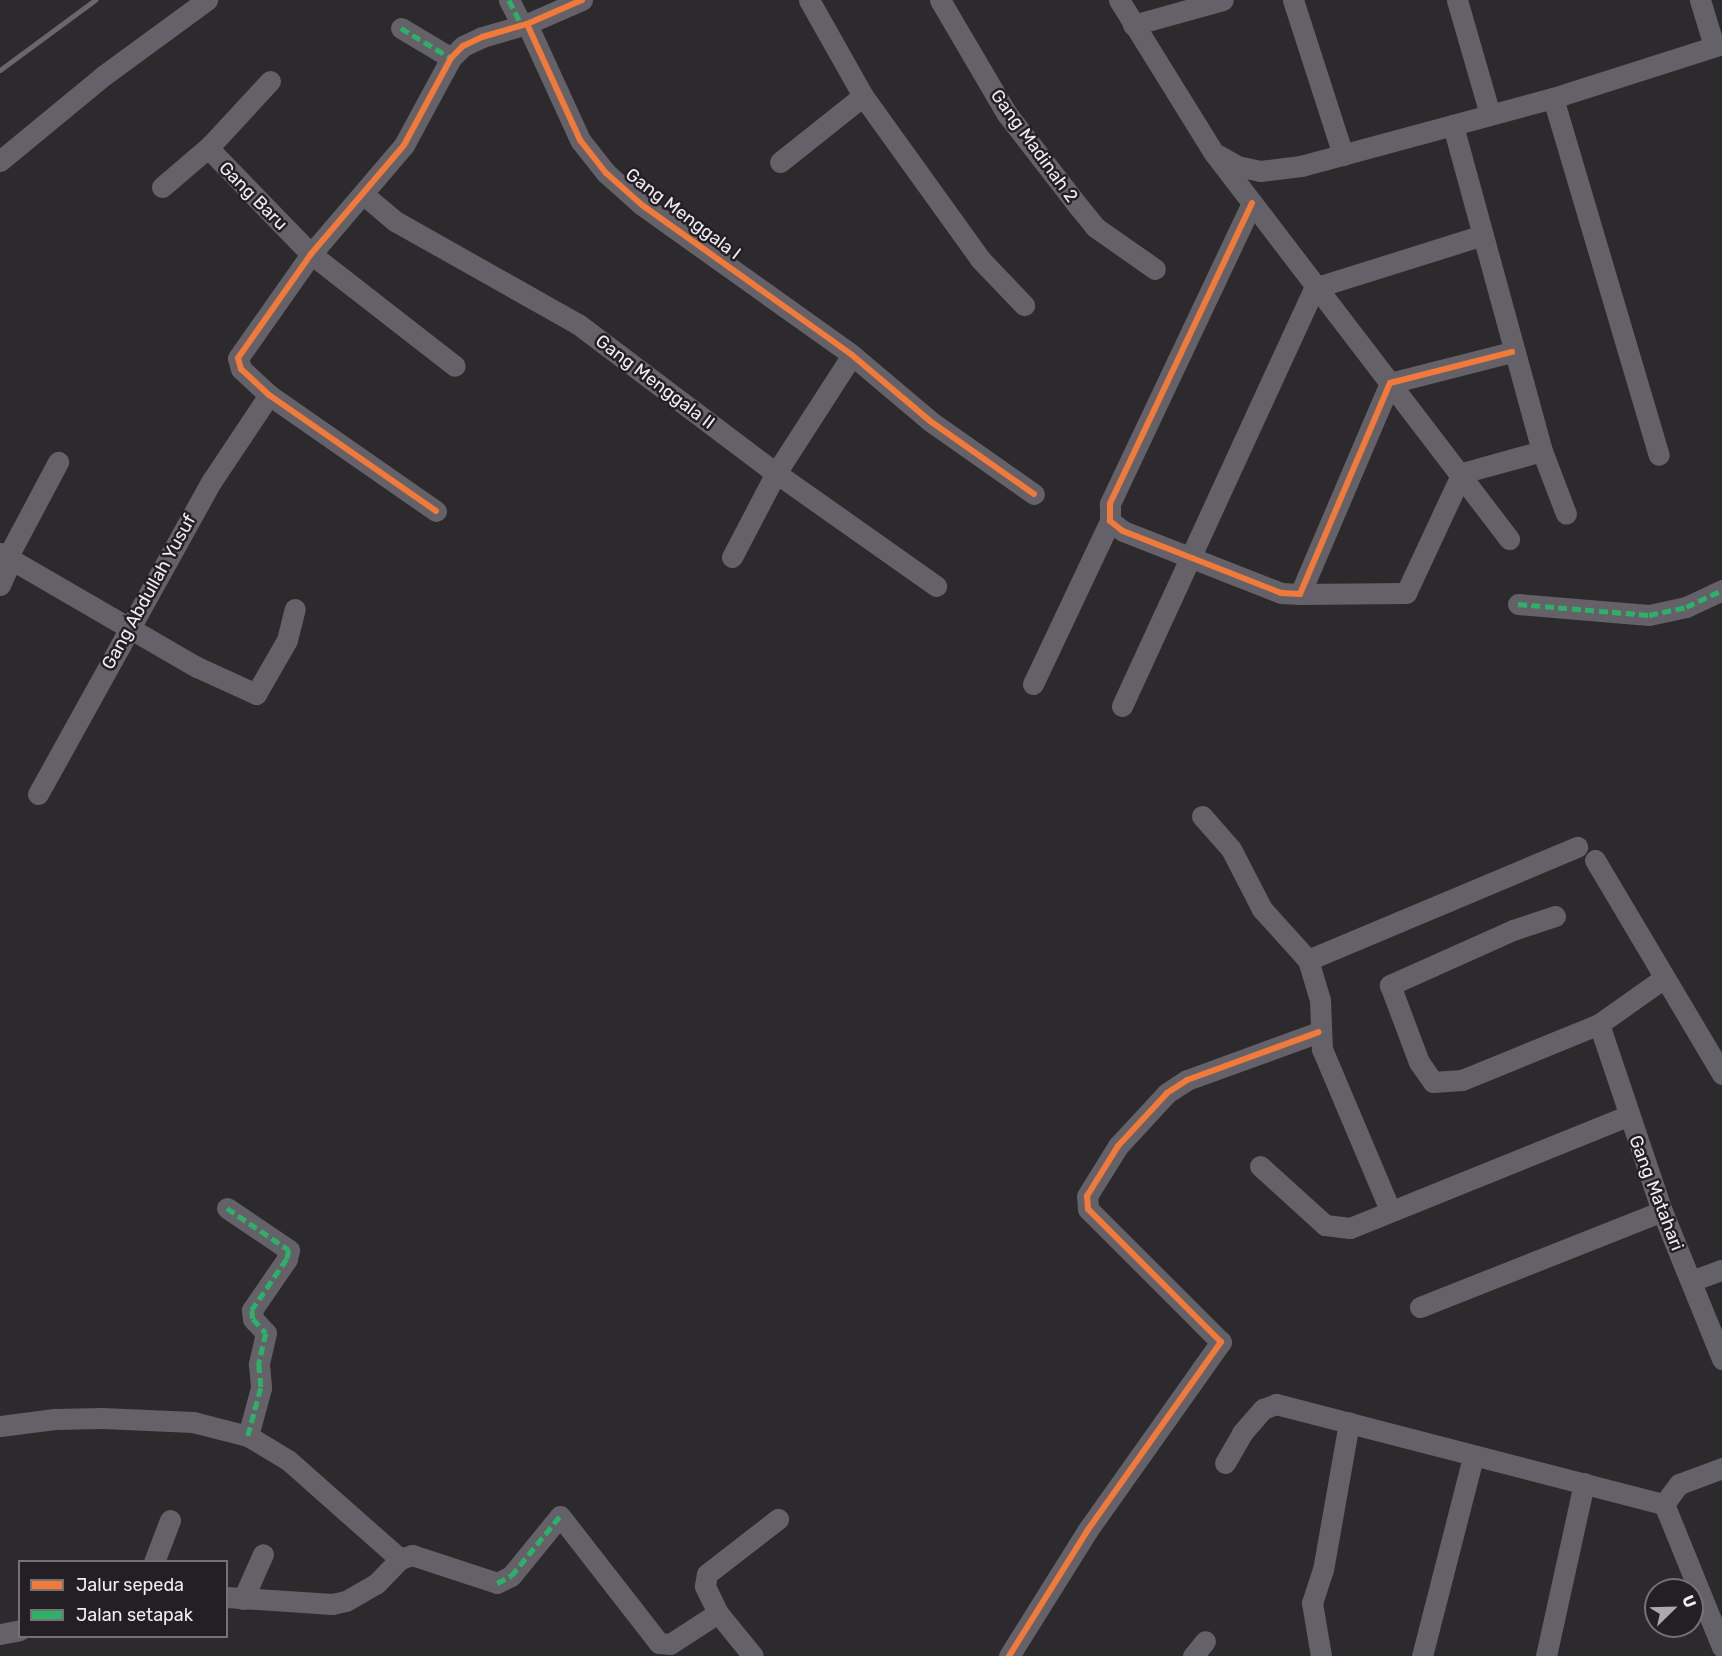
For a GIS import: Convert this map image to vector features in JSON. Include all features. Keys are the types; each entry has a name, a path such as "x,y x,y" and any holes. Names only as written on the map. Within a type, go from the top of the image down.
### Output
{"street":[{"path":"0,160 103,76 207,0"},
{"name":"Gang Menggala I","path":"509,0 525,25 580,140 606,173 642,205 852,355 930,421 1034,494"},
{"path":"436,511 269,395 242,369 238,358 311,254 404,146 451,58 463,46 482,37 525,25 582,0"},
{"path":"809,0 863,96 980,259 1024,305"},
{"name":"Gang Madinah 2","path":"940,0 1007,114 1095,227 1155,269"},
{"path":"1119,0 1214,153 1314,288 1462,473 1509,539"},
{"path":"1133,25 1223,0"},
{"path":"1293,0 1343,155"},
{"path":"1457,0 1491,114"},
{"path":"1214,153 1237,166 1260,171 1300,166 1553,98 1718,45 1700,0"},
{"path":"400,28 451,58"},
{"name":"Gang Baru","path":"270,81 211,145 220,163 311,254 454,366"},
{"path":"780,162 863,96"},
{"path":"1553,98 1659,455"},
{"path":"1453,125 1512,352 1542,451 1566,514"},
{"path":"162,187 211,145"},
{"name":"Gang Menggala II","path":"363,194 395,221 578,324 777,474 936,586"},
{"path":"1033,684 1110,521 1110,504 1252,202"},
{"path":"1122,706 1314,288 1483,235"},
{"path":"1390,383 1512,352"},
{"path":"732,557 777,474 852,355"},
{"path":"1300,594 1390,383"},
{"name":"Gang Abdullah Yusuf","path":"38,794 129,626 211,482 269,395"},
{"path":"1110,521 1123,531 1281,593 1406,593 1462,473 1542,451"},
{"path":"0,585 6,557 58,462"},
{"path":"6,557 197,667 256,694 287,640 295,609"},
{"path":"1518,604 1649,615 1686,607 1722,590"},
{"path":"1202,816 1231,849 1262,909 1308,960 1320,999 1319,1032 1331,1077 1390,1210"},
{"path":"1308,960 1577,847"},
{"path":"1595,860 1722,1073"},
{"path":"1555,916 1513,930 1390,985 1419,1062 1433,1082 1446,1084 1599,1024 1657,983"},
{"name":"Gang Matahari","path":"1599,1024 1627,1116 1662,1211 1722,1359"},
{"path":"1010,1656 1088,1531 1221,1342 1088,1209 1088,1196 1118,1146 1167,1093 1187,1080 1319,1032"},
{"path":"1260,1166 1325,1225 1350,1228 1627,1116"},
{"path":"227,1208 289,1250 287,1260 252,1310 253,1319 266,1333 259,1364 261,1388 248,1436"},
{"path":"1420,1307 1662,1211"},
{"path":"1691,1281 1722,1270"},
{"path":"1225,1463 1242,1433 1271,1404 1301,1408 1473,1457 1664,1504"},
{"path":"0,1426 55,1419 102,1418 193,1422 248,1436 288,1460 400,1559"},
{"path":"1321,1656 1312,1604 1323,1570 1349,1422"},
{"path":"1422,1656 1473,1457"},
{"path":"1664,1504 1679,1484 1722,1468"},
{"path":"1546,1656 1584,1483"},
{"path":"1664,1504 1722,1647"},
{"path":"263,1554 235,1598 332,1604 346,1601 376,1584 400,1559 420,1556 497,1583 512,1576 560,1516 659,1643 670,1644 718,1613"},
{"path":"753,1656 718,1613 705,1586 707,1574 777,1519"},
{"path":"155,1560 170,1520"},
{"path":"0,1634 18,1630"}],"railway":[{"path":"0,70 95,0"}],"marked path":[{"path":"509,0 522,25"},
{"path":"401,28 451,58"},
{"path":"1518,604 1649,615 1686,607 1722,590"},
{"path":"227,1208 289,1250 287,1259 252,1310 253,1319 266,1333 259,1364 261,1388 248,1436"},
{"path":"497,1583 511,1576 560,1516"}],"cycle path":[{"path":"436,511 269,395 241,369 238,358 311,254 404,145 451,58 463,46 482,37 527,24 582,0"},
{"path":"527,24 580,140 606,173 642,205 852,355 930,421 1034,494"},
{"path":"1252,203 1110,504 1110,521 1123,531 1281,593 1300,594 1390,383 1512,352"},
{"path":"1009,1656 1087,1531 1221,1342 1088,1209 1087,1196 1118,1146 1167,1093 1187,1080 1319,1032"}]}
